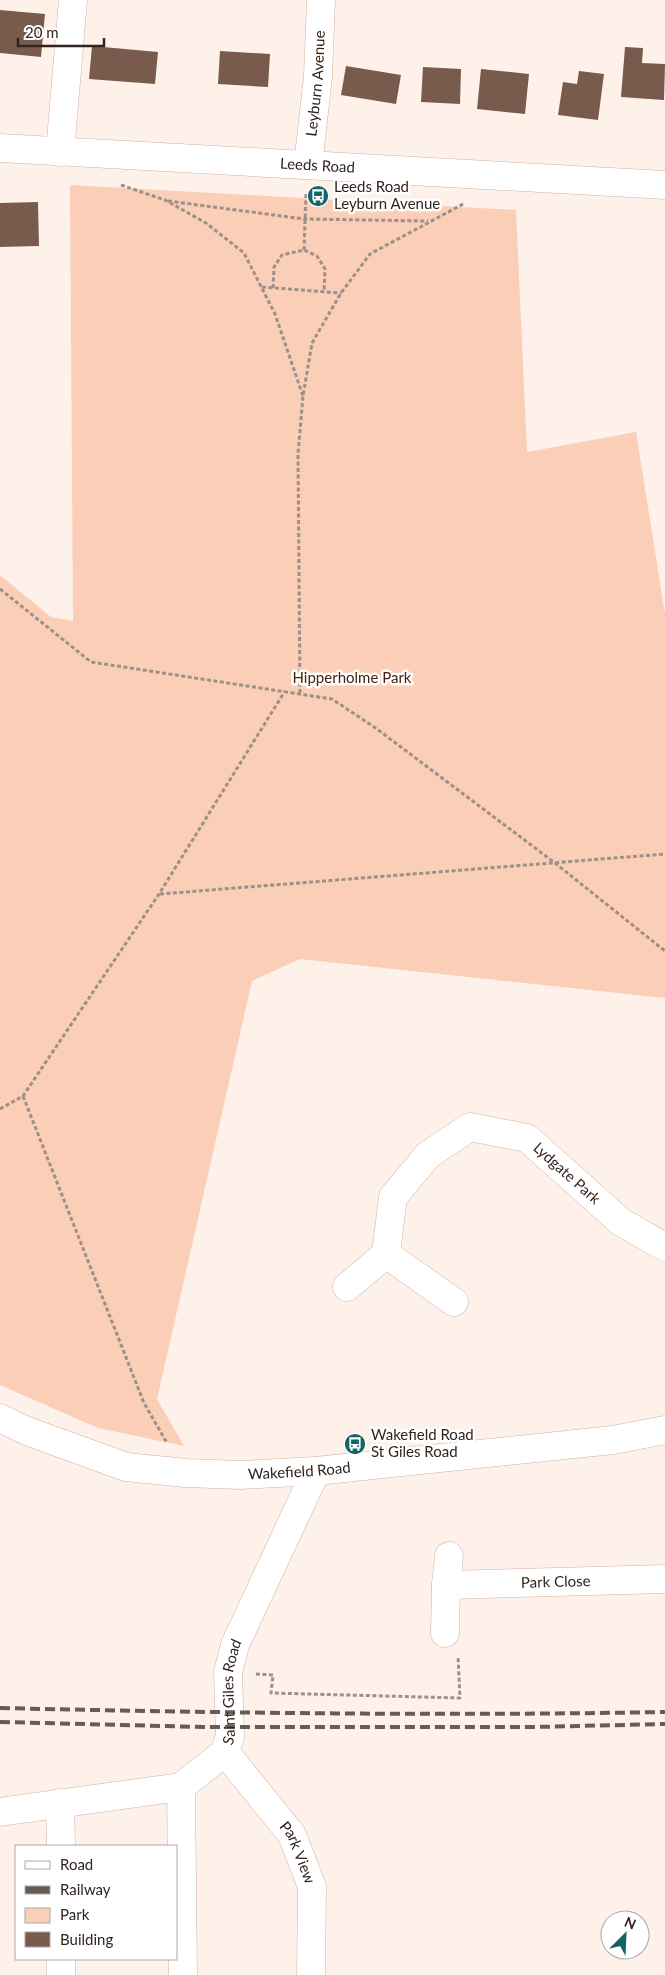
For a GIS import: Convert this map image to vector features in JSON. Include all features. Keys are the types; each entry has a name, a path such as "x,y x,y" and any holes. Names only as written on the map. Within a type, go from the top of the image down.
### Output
{"main road":[{"path":"60,152 73,0"},
{"name":"Leyburn Avenue","path":"308,165 318,77 321,0"},
{"name":"Leeds Road","path":"0,148 665,185"},
{"name":"Lydgate Park","path":"386,1254 393,1197 428,1154 470,1127 527,1138 620,1222 665,1246"},
{"path":"347,1287 386,1254 454,1302"},
{"name":"Wakefield Road","path":"0,1418 27,1431 126,1466 186,1473 240,1475 316,1471 613,1440 665,1430"},
{"name":"Saint Giles Road","path":"181,1787 225,1752 230,1736 228,1672 235,1645 316,1471"},
{"path":"445,1633 449,1556"},
{"name":"Park Close","path":"446,1585 665,1579"},
{"name":"Park View","path":"225,1752 292,1835 312,1887 311,1975"},
{"path":"0,1812 181,1787 183,1975"},
{"path":"60,1803 60,1845"},
{"path":"61,1960 61,1975"}],"path":[{"path":"304,250 308,165"},
{"path":"300,693 298,454 303,396 312,342 341,293 370,254 472,200 484,175"},
{"path":"115,183 165,200 206,223 244,253 275,314 303,396"},
{"path":"165,200 304,219 430,221"},
{"path":"273,288 274,267 282,255 304,250 317,256 325,270 324,292"},
{"path":"262,287 341,293"},
{"path":"0,589 91,662 332,699 385,734 556,863 665,951"},
{"path":"0,1109 23,1095 159,894 285,691"},
{"path":"159,894 665,854"},
{"path":"23,1095 144,1403 186,1473"},
{"path":"228,1672 273,1675 270,1693 460,1698 458,1644 445,1633"}],"green space":[{"name":"Hipperholme Park","path":"70,185 516,210 527,452 636,432 665,614 665,998 300,959 252,981 157,1399 184,1446 98,1428 0,1385 0,575 51,617 73,621"}],"building":[{"path":"0,10 45,14 41,57 0,53"},
{"path":"92,46 158,52 155,84 89,79"},
{"path":"625,47 643,48 642,63 665,64 664,100 621,97"},
{"path":"220,51 270,54 268,87 218,84"},
{"path":"346,66 401,75 396,104 341,95"},
{"path":"423,67 461,69 460,104 421,102"},
{"path":"481,69 529,74 525,114 477,109"},
{"path":"579,71 604,74 598,120 558,115 563,82 577,84"},
{"path":"38,202 39,246 0,247 0,203"}],"railway":[{"path":"0,1708 332,1713 499,1714 665,1712"},
{"path":"0,1722 203,1727 534,1727 665,1724"}],"place":[{"name":"Leeds Road Leyburn Avenue","path":"318,196"},
{"name":"Wakefield Road St Giles Road","path":"355,1444"}]}
